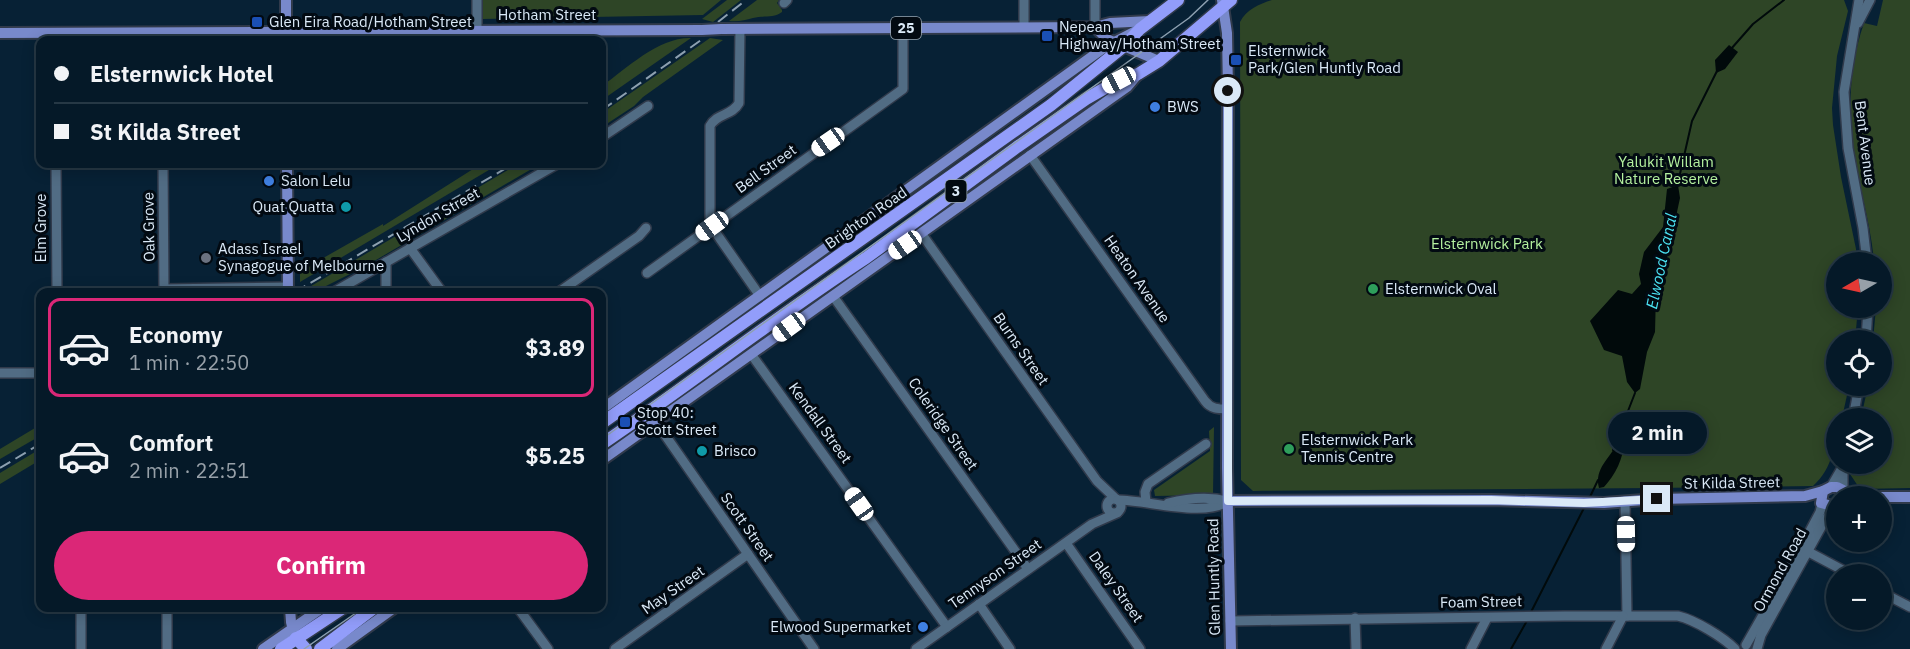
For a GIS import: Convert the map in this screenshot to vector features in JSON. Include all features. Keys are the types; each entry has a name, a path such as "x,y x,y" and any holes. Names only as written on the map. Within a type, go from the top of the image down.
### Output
{"highway":[{"name":"Brighton Road","path":"606,420 1064,94 1119,44 1178,0"},
{"name":"Brighton Road","path":"606,441 1086,99 1119,80 1138,74 1159,61 1226,2"},
{"path":"946,179 955,192"},
{"path":"703,352 712,365"},
{"path":"281,649 337,612"},
{"path":"320,649 369,612"},
{"path":"297,639 306,649"}],"main road":[{"path":"286,0 286,36"},
{"name":"Glen Huntly Road","path":"1226,2 1230,649"},
{"name":"Hotham Street","path":"162,36 455,36 477,31 1095,27 1110,23 1145,25"},
{"path":"1095,27 1102,35 1159,61"},
{"name":"Hotham Street","path":"0,33 41,36"},
{"name":"Brighton Road","path":"606,406 1119,44"},
{"name":"Brighton Road","path":"606,457 1124,89 1138,74"},
{"path":"287,168 288,288"},
{"path":"945,216 957,195 955,192"},
{"path":"861,224 883,224"},
{"path":"780,317 808,313"},
{"path":"703,352 713,329"},
{"path":"695,394 712,365"},
{"name":"St Kilda Street","path":"1228,501 1491,500 1604,503 1657,499 1824,496"},
{"path":"1892,497 1910,497"},
{"path":"291,612 297,639"},
{"path":"263,649 297,639 319,612"},
{"path":"337,649 388,612"}],"street":[{"path":"477,0 477,31"},
{"path":"1024,0 1024,27"},
{"path":"1095,0 1095,27"},
{"name":"Bent Avenue","path":"1855,27 1870,0"},
{"name":"Bent Avenue","path":"1857,2 1844,92 1848,148 1866,252"},
{"name":"Bell Street","path":"647,273 903,89 903,28"},
{"path":"740,29 739,103 735,110 717,117 710,126 710,212 712,226 760,296"},
{"path":"606,134 648,106"},
{"name":"Heaton Avenue","path":"1030,155 1205,401 1212,407 1227,409"},
{"name":"Elm Grove","path":"56,168 57,288"},
{"name":"Oak Grove","path":"163,168 164,288"},
{"name":"Lyndon Street","path":"341,288 550,168"},
{"path":"565,288 639,236 646,228"},
{"name":"Burns Street","path":"921,233 1097,481 1118,505"},
{"path":"410,248 439,288"},
{"path":"386,262 386,288"},
{"name":"Coleridge Street","path":"833,296 1028,569"},
{"name":"Kendall Street","path":"751,354 947,627"},
{"path":"0,373 36,373"},
{"name":"Scott Street","path":"656,422 814,649"},
{"path":"1146,502 1145,490 1149,483 1206,444"},
{"path":"1824,496 1837,474"},
{"name":"Burns Street","path":"1097,481 1107,506"},
{"name":"Ormond Road","path":"1804,550 1820,512 1824,496"},
{"name":"Tennyson Street","path":"1092,524 1110,500 1118,505"},
{"name":"Tennyson Street","path":"916,649 934,643 947,627 1118,505 1135,500 1146,502"},
{"name":"St Kilda Street","path":"1146,502 1185,507 1216,507 1228,501"},
{"path":"1606,649 1625,616 1625,501"},
{"name":"Ormond Road","path":"1749,648 1804,550 1826,519"},
{"name":"Daley Street","path":"1066,543 1140,649"},
{"path":"1804,550 1831,564"},
{"name":"May Street","path":"618,648 748,554"},
{"path":"1892,598 1910,607"},
{"path":"979,604 1010,649"},
{"path":"81,612 81,649"},
{"path":"167,612 167,649"},
{"path":"521,612 548,649"},
{"name":"Foam Street","path":"1230,621 1680,616 1727,641 1749,648"},
{"path":"1355,618 1356,649"},
{"path":"1471,649 1487,618"},
{"name":"Foam Street","path":"1727,641 1735,649"}],"green space":[{"path":"482,0 721,0 703,15 482,19"},
{"path":"727,0 741,0 713,22 702,19"},
{"path":"757,0 779,0 777,3 782,12 772,16 729,21"},
{"name":"Elsternwick Park","path":"1272,0 1844,0 1848,11 1837,56 1832,108 1841,177 1856,252 1826,252 1826,318 1857,318 1856,330 1826,330 1826,396 1847,396 1844,408 1826,408 1826,469 1820,479 1813,486 1253,491 1241,480 1240,22 1246,14 1262,3"},
{"path":"1883,0 1910,0 1910,488 1858,486 1850,474 1892,474 1892,408 1863,408 1866,396 1892,396 1892,330 1874,330 1875,318 1892,318 1892,252 1873,252 1853,145 1851,114 1853,68 1859,38 1864,23 1877,26"},
{"path":"691,38 606,97 606,83 655,48 679,39"},
{"path":"710,38 723,40 606,124 606,110"},
{"path":"475,168 492,168 300,282 300,270 318,264 318,261 383,224 383,226"},
{"path":"511,168 533,168 364,267 322,288 308,288"},
{"path":"36,427 36,438 0,459 0,449"},
{"path":"1214,427 1213,495 1155,496 1154,490 1210,451 1209,431"},
{"path":"36,451 36,462 0,484 0,473"}],"water":[{"path":"1729,45 1738,52 1725,69 1716,73 1715,60"},
{"path":"1678,185 1680,198 1668,254 1656,293 1655,332 1647,352 1640,389 1635,393 1627,382 1622,356 1604,350 1590,321 1618,290 1632,294 1641,284 1639,274 1644,252 1663,227 1667,189"},
{"path":"1624,426 1624,447 1621,460 1608,482 1604,487 1599,488 1601,469 1614,449"}],"waterway":[{"name":"Elwood Canal","path":"1731,49 1753,24 1784,0"},
{"name":"Elwood Canal","path":"1677,187 1692,121 1717,71"},
{"name":"Elwood Canal","path":"1628,411 1635,393"},
{"name":"Elwood Canal","path":"1613,450 1618,436"},
{"name":"Elwood Canal","path":"1589,499 1598,480"},
{"name":"Elwood Canal","path":"1530,614 1585,506"},
{"name":"Elwood Canal","path":"1511,649 1528,619"}],"tram line":[{"path":"606,436 1189,18 1208,0"},
{"path":"304,649 357,612"}],"railway":[{"path":"718,22 746,0"},
{"path":"606,107 704,38"},
{"path":"302,288 506,168"},
{"path":"0,468 36,446"}],"place":[{"name":"Glen Eira Road/Hotham Street","path":"257,22"},
{"name":"Nepean Highway/Hotham Street","path":"1047,36"},
{"name":"Elsternwick Park/Glen Huntly Road","path":"1236,60"},
{"name":"BWS","path":"1155,107"},
{"name":"Salon Lelu","path":"269,181"},
{"name":"Quat Quatta","path":"346,207"},
{"name":"Adass Israel Synagogue of Melbourne","path":"206,258"},
{"name":"Elsternwick Oval","path":"1373,289"},
{"name":"Stop 40: Scott Street","path":"625,422"},
{"name":"Elsternwick Park Tennis Centre","path":"1289,449"},
{"name":"Brisco","path":"702,451"},
{"name":"Elwood Supermarket","path":"923,627"}],"route":[{"path":"1228,91 1228,501 1491,500 1584,503 1657,499"}],"park label":[{"name":"Yalukit Willam Nature Reserve","path":"1666,170"}]}
